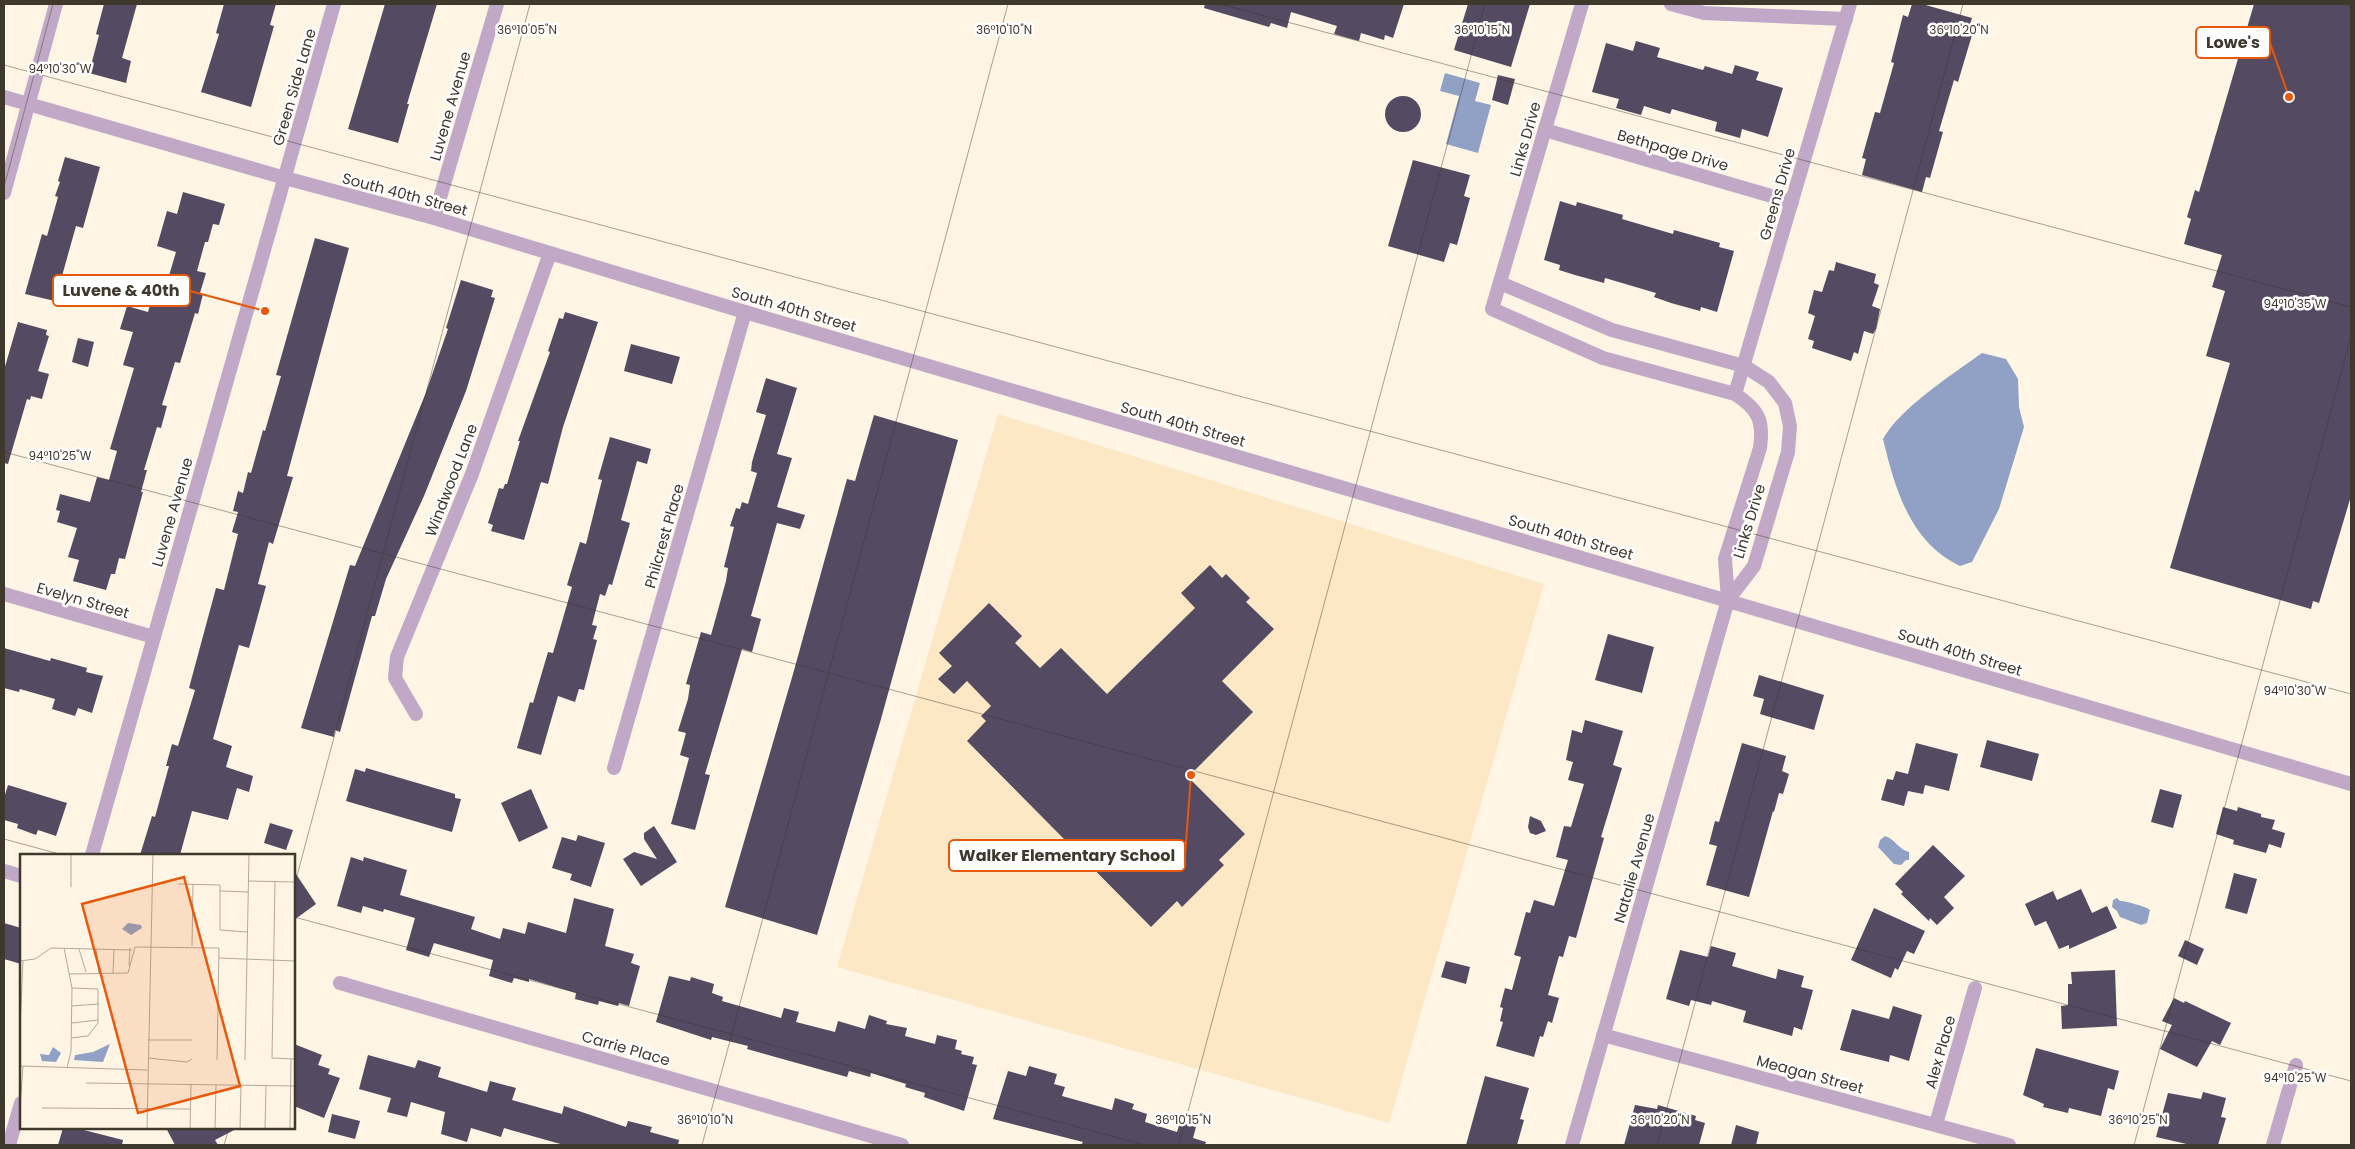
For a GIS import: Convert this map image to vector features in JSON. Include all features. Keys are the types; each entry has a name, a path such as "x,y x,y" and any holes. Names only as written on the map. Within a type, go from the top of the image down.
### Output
{"street":[{"path":"4,193 56,4"},
{"name":"Green Side Lane","path":"285,178 334,4"},
{"name":"Luvene Avenue","path":"434,218 497,4"},
{"name":"Links Drive","path":"1582,4 1492,309 1603,358 1735,394 1750,404 1760,419 1762,434 1760,448 1725,559 1728,600"},
{"path":"1671,4 1704,13 1846,19"},
{"name":"Greens Drive","path":"1735,394 1850,4"},
{"name":"South 40th Street","path":"4,97 285,178 434,218 745,312 2351,784"},
{"name":"Bethpage Drive","path":"1545,130 1792,202"},
{"name":"Luvene Avenue","path":"92,854 285,178"},
{"name":"Windwood Lane","path":"416,714 394,678 397,657 472,474 550,253"},
{"name":"Links Drive","path":"1500,283 1612,330 1744,366 1769,382 1785,403 1790,426 1788,452 1754,566 1728,600"},
{"name":"Philcrest Place","path":"614,768 745,312"},
{"name":"Evelyn Street","path":"4,594 154,637"},
{"name":"Natalie Avenue","path":"1572,1145 1728,600"},
{"path":"4,871 20,876"},
{"name":"Carrie Place","path":"340,983 902,1145"},
{"name":"Alex Place","path":"1936,1124 1975,988"},
{"name":"Meagan Street","path":"1602,1035 2009,1145"},
{"path":"2273,1145 2296,1065"},
{"path":"9,1145 20,1106"}],"shaded area":[{"path":"998,414 1544,584 1389,1123 837,967"}],"water":[{"path":"1445,73 1480,83 1475,101 1491,105 1478,153 1446,144 1459,96 1440,91"},
{"path":"1982,353 2006,359 2018,379 2019,407 2024,427 1999,509 1972,562 1960,566 1943,556 1929,543 1907,512 1893,477 1883,439 1891,427 1914,404 1942,381"},
{"path":"1885,836 1909,852 1909,860 1906,860 1901,865 1894,864 1878,847 1880,840"},
{"path":"2117,898 2120,901 2136,904 2150,910 2147,923 2141,925 2120,917 2112,907 2113,900"}],"building":[{"path":"104,4 137,4 122,58 131,61 126,83 89,73 99,35 96,34"},
{"path":"224,4 276,4 270,25 274,26 251,107 201,92 219,34 216,33"},
{"path":"385,4 437,4 407,104 409,104 398,143 348,129"},
{"path":"1205,4 1404,4 1393,38 1385,35 1384,40 1361,33 1359,41 1334,34 1337,26 1291,12 1287,28 1271,23 1269,27 1204,8"},
{"path":"1468,4 1530,4 1511,67 1454,50"},
{"path":"1912,4 1922,4 1972,18 1967,34 1972,35 1958,82 1954,80 1939,131 1943,132 1930,178 1926,177 1922,192 1862,175 1866,159 1862,158 1875,112 1880,113 1894,63 1891,62 1903,15 1908,17"},
{"path":"2254,4 2351,4 2351,496 2319,603 2313,601 2311,609 2170,568 2230,363 2206,356 2225,291 2212,287 2222,255 2184,244 2191,219 2187,217 2195,190 2199,192"},
{"path":"1636,41 1660,48 1657,57 1703,70 1705,66 1732,74 1735,65 1759,72 1756,80 1783,88 1768,137 1742,129 1740,138 1715,131 1717,122 1672,109 1670,114 1644,106 1641,115 1616,108 1619,99 1592,92 1606,43 1633,51"},
{"path":"1498,75 1515,79 1508,105 1492,100"},
{"path":"1403,96 1410,97 1416,101 1420,107 1420,121 1416,127 1410,131 1403,132 1396,131 1390,127 1386,121 1385,114 1386,107 1390,101 1396,97"},
{"path":"65,157 100,167 83,228 76,226 55,301 25,294 42,234 47,236 58,197 55,196"},
{"path":"1413,160 1470,175 1464,196 1470,198 1457,245 1450,243 1444,262 1388,246"},
{"path":"183,192 225,204 219,225 213,224 208,242 205,242 197,271 206,273 200,293 203,294 198,314 195,313 180,363 175,362 162,405 167,406 161,428 157,427 144,470 147,470 141,492 143,492 125,559 119,558 115,574 111,574 106,590 73,581 79,560 68,557 77,528 57,522 60,511 56,510 60,494 90,502 97,477 109,480 117,451 110,449 134,368 123,365 133,332 120,329 127,306 148,312 156,283 166,286 176,252 157,246 167,211 177,214"},
{"path":"1560,201 1576,206 1577,202 1623,215 1622,219 1673,234 1674,230 1720,243 1719,247 1734,251 1717,312 1701,307 1700,311 1671,303 1654,297 1656,293 1605,278 1604,283 1575,275 1559,270 1560,265 1544,260"},
{"path":"315,238 349,248 287,476 293,477 273,544 269,542 258,584 266,586 249,648 239,645 213,739 232,746 226,767 253,776 249,792 237,788 228,820 192,811 180,854 140,854 152,816 155,817 169,766 166,766 172,744 178,746 195,690 189,688 216,588 224,590 238,534 232,532 238,512 233,511 238,491 243,493 248,472 251,473 263,430 265,431 281,376 276,375"},
{"path":"1836,262 1876,274 1874,283 1879,285 1872,306 1880,309 1876,329 1873,334 1864,331 1858,354 1854,352 1851,361 1812,348 1814,341 1808,339 1815,316 1808,313 1814,290 1822,292 1829,270 1834,271"},
{"path":"461,280 493,290 491,297 495,298 466,391 424,496 386,579 375,616 372,616 340,732 335,730 334,737 301,728 350,565 355,566 425,395 448,329 446,328"},
{"path":"565,312 598,322 563,427 548,484 541,482 524,540 491,531 493,525 488,523 499,488 503,489 505,484 507,484 520,441 518,441 550,352 548,351 559,318 563,319"},
{"path":"18,322 47,330 46,335 49,336 38,371 49,374 42,399 31,396 30,400 27,399 8,464 4,463 4,370"},
{"path":"78,338 94,342 88,367 72,362"},
{"path":"631,344 680,357 672,384 624,371"},
{"path":"766,378 797,388 777,454 792,458 777,507 805,515 800,529 777,523 751,616 761,619 752,652 742,649 705,774 710,775 695,830 671,824 689,758 680,755 686,733 678,731 688,699 690,685 686,684 701,632 711,635 726,581 728,568 724,567 734,527 730,526 736,508 740,509 742,502 748,504 757,473 751,471 752,462 766,415 756,412"},
{"path":"874,415 958,440 881,719 817,935 725,907 793,674 847,479 855,481"},
{"path":"610,437 651,449 647,464 637,461 621,520 630,523 612,585 609,584 605,596 600,594 592,625 597,626 593,639 597,640 584,690 579,689 575,702 558,696 541,755 517,748 530,702 533,703 548,652 553,653 572,587 567,585 580,542 586,544 602,480 598,479"},
{"path":"1210,565 1222,578 1226,574 1250,598 1246,602 1274,629 1222,681 1253,712 1188,777 1245,834 1219,860 1224,865 1182,907 1177,901 1151,927 967,741 986,721 981,716 991,706 967,681 954,694 938,679 952,666 939,653 989,603 1022,636 1015,643 1040,668 1061,648 1107,694 1195,608 1181,593"},
{"path":"1608,634 1654,647 1642,693 1595,680"},
{"path":"4,648 50,661 51,658 87,668 86,672 103,676 92,713 78,708 75,716 52,709 55,699 20,689 19,692 4,688"},
{"path":"1759,675 1824,695 1814,730 1760,714 1764,699 1753,696"},
{"path":"1585,720 1623,731 1613,765 1622,768 1601,837 1604,838 1576,938 1569,936 1563,957 1559,956 1548,995 1559,998 1552,1023 1548,1021 1543,1037 1540,1036 1534,1057 1496,1046 1503,1022 1500,1021 1503,1008 1500,1007 1505,988 1512,990 1521,957 1514,955 1526,912 1530,913 1534,900 1554,906 1568,860 1556,857 1564,826 1571,827 1584,784 1568,780 1573,762 1566,760 1572,730 1582,733"},
{"path":"1987,740 2039,754 2032,781 1980,767"},
{"path":"1742,743 1786,756 1782,771 1789,774 1783,794 1779,793 1773,811 1749,897 1706,885 1717,846 1709,844 1715,821 1719,822"},
{"path":"1916,743 1958,754 1949,791 1925,785 1923,794 1908,791 1904,806 1881,800 1887,779 1893,780 1896,771 1908,774"},
{"path":"366,768 455,794 455,798 461,799 452,832 346,801 355,769 365,772"},
{"path":"8,785 67,803 56,836 38,830 36,835 17,828 18,824 4,820 4,798"},
{"path":"531,789 548,828 519,842 501,803"},
{"path":"2160,789 2182,795 2173,828 2151,822"},
{"path":"2223,807 2237,811 2238,807 2261,814 2261,817 2275,820 2272,829 2285,833 2281,848 2269,844 2266,853 2233,844 2234,840 2216,834"},
{"path":"1530,816 1541,821 1546,831 1536,835 1530,833 1528,827"},
{"path":"270,823 293,830 286,850 264,843"},
{"path":"654,826 677,862 641,886 623,859 634,852 657,859 644,839 644,833"},
{"path":"578,835 605,843 591,887 570,880 572,874 552,868 562,837 576,841"},
{"path":"1933,845 1965,876 1944,897 1954,908 1937,925 1930,918 1929,921 1901,894 1903,892 1895,884"},
{"path":"351,857 363,861 364,857 407,870 400,895 475,917 471,929 500,939 503,928 525,934 528,922 566,933 574,898 614,909 605,946 634,954 631,963 640,966 629,1006 619,1003 618,1006 599,1001 598,1005 575,999 576,993 529,979 529,982 514,978 512,983 489,976 493,960 434,943 429,957 406,950 415,918 384,909 383,912 363,906 361,913 337,906"},
{"path":"295,872 316,904 295,919"},
{"path":"2234,873 2257,879 2247,914 2225,908"},
{"path":"2081,889 2092,913 2107,906 2117,928 2069,949 2069,945 2059,949 2046,921 2035,926 2025,904 2053,891 2057,900"},
{"path":"1874,908 1925,931 1914,954 1907,951 1898,970 1895,968 1891,978 1851,960"},
{"path":"4,923 20,928 20,964 4,959"},
{"path":"2185,940 2204,949 2197,965 2178,956"},
{"path":"1711,946 1736,953 1732,966 1776,979 1778,969 1804,976 1801,987 1813,990 1802,1030 1794,1027 1792,1036 1743,1022 1746,1011 1712,1001 1711,1005 1691,1000 1689,1006 1666,999 1680,950 1708,957"},
{"path":"1446,961 1470,967 1466,984 1441,977"},
{"path":"2115,970 2117,1026 2062,1029 2061,1006 2068,1005 2068,984 2072,984 2071,972"},
{"path":"669,976 690,981 691,977 714,984 712,993 723,997 722,1001 781,1018 784,1008 799,1012 796,1022 835,1032 838,1021 865,1029 869,1015 887,1021 886,1024 907,1028 905,1036 935,1044 937,1035 957,1040 955,1049 962,1051 961,1054 974,1057 972,1064 977,1065 964,1111 924,1097 925,1093 905,1087 906,1084 871,1073 870,1077 849,1071 847,1077 747,1049 748,1046 712,1037 711,1040 656,1022"},
{"path":"2174,998 2184,1003 2185,1001 2231,1023 2220,1045 2212,1041 2197,1067 2160,1049 2172,1025 2162,1021"},
{"path":"1893,1006 1922,1015 1909,1061 1890,1055 1889,1062 1840,1050 1852,1009 1889,1019"},
{"path":"295,1044 322,1055 318,1065 330,1069 328,1074 340,1078 324,1118 295,1106"},
{"path":"2036,1048 2119,1071 2114,1090 2108,1088 2101,1116 2069,1108 2068,1113 2043,1107 2044,1104 2023,1095"},
{"path":"368,1055 415,1068 418,1060 441,1067 438,1077 487,1092 490,1081 516,1088 512,1100 562,1114 564,1106 626,1127 628,1121 652,1127 650,1132 679,1140 678,1145 564,1145 504,1128 501,1137 471,1128 467,1142 441,1134 445,1112 411,1102 407,1117 387,1112 391,1098 359,1089"},
{"path":"1029,1066 1057,1074 1054,1084 1065,1087 1062,1096 1112,1110 1115,1098 1134,1104 1132,1109 1147,1114 1145,1122 1177,1132 1180,1122 1196,1127 1193,1138 1206,1142 1205,1145 1081,1145 1083,1142 993,1119 1008,1071 1026,1076"},
{"path":"1485,1076 1529,1088 1520,1119 1524,1120 1517,1145 1466,1145"},
{"path":"2203,1092 2226,1098 2221,1117 2226,1118 2218,1145 2191,1145 2156,1137 2168,1093 2201,1099"},
{"path":"1635,1105 1657,1109 1658,1105 1696,1116 1695,1120 1705,1123 1699,1145 1624,1145"},
{"path":"332,1114 360,1121 355,1139 328,1132"},
{"path":"1736,1125 1759,1132 1756,1145 1731,1145"},
{"path":"63,1129 80,1129 123,1140 122,1145 58,1145"},
{"path":"167,1129 236,1129 215,1140 218,1145 175,1145"}],"place":[{"name":"Lowe's","path":"2289,97"},
{"name":"Luvene & 40th","path":"265,311"},
{"name":"Walker Elementary School","path":"1191,775"}]}
